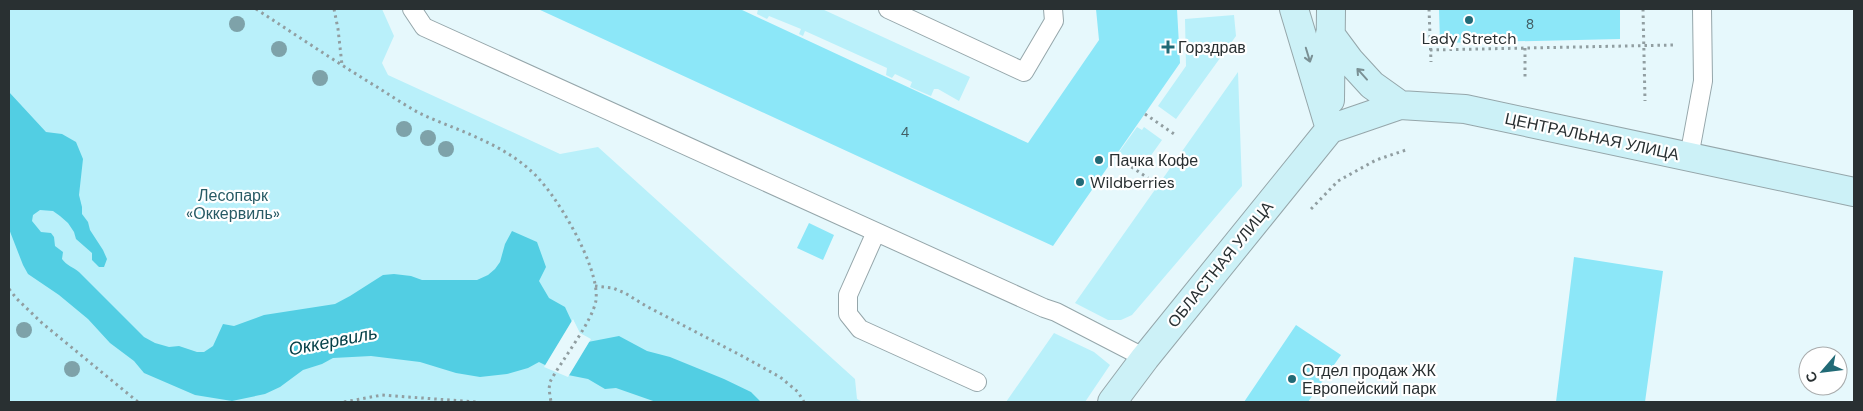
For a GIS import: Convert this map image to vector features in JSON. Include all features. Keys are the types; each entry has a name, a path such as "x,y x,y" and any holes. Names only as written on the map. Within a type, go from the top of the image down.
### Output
{"street":[{"path":"1294,9 1330,129"},
{"path":"1330,21 1330,129"},
{"path":"1330,21 1350,61 1372,85 1400,105"},
{"name":"ЦЕНТРАЛЬНАЯ УЛИЦА","path":"1330,129 1400,105 1466,109 1854,192"},
{"name":"ОБЛАСТНАЯ УЛИЦА","path":"1112,402 1145,358 1330,129"}],"lane":[{"path":"412,9 424,27 1056,312 1145,358"},
{"path":"888,9 1024,72 1054,21 1053,9"},
{"path":"1689,157 1703,81 1702,9"},
{"path":"876,232 848,295 848,314 860,329 977,382"}],"path":[{"path":"256,9 342,66 418,112 472,135 506,153 530,170 554,198 570,223 586,258 595,286 596,298 592,313 554,375 549,389 550,402"},
{"path":"334,9 342,66"},
{"path":"1430,9 1431,62"},
{"path":"1643,9 1645,100"},
{"path":"1430,50 1702,45"},
{"path":"1525,48 1525,78"},
{"path":"1145,114 1177,136"},
{"path":"1115,156 1148,178"},
{"path":"595,286 613,288 625,293 780,377 798,392 804,402"},
{"path":"9,289 16,299 42,323 138,402"},
{"path":"344,402 382,395 476,402"}],"green space":[{"name":"Лесопарк «Оккервиль»","path":"9,9 382,9 394,36 382,63 388,75 560,154 598,147 855,379 857,399 863,402 9,402"},
{"path":"758,9 822,9 970,77 959,101 938,89 934,89 931,96 910,87 912,82 895,74 892,78 886,75 887,68 805,31 803,36 799,34 801,29 769,16 767,19 757,14"},
{"path":"1234,15 1236,36 1176,119 1158,106 1186,66 1185,19"},
{"path":"1238,72 1242,186 1132,315 1121,320 1108,320 1075,303"},
{"path":"1137,127 1142,130 1144,127 1162,140 1142,168 1119,152"},
{"path":"1054,333 1094,352 1110,365 1085,402 1006,402"}],"water":[{"name":"Оккервиль","path":"9,92 46,132 62,134 76,142 83,159 79,195 82,214 107,259 104,267 99,267 92,260 92,253 76,239 68,223 53,211 40,210 33,215 32,221 41,232 51,233 54,237 55,246 63,252 62,259 68,265 79,272 144,337 155,343 204,352 213,346 223,324 234,326 264,315 335,304 383,275 411,276 422,280 477,280 488,275 500,262 505,244 512,231 537,242 546,267 539,281 549,298 565,307 578,335 588,342 619,336 647,351 670,357 724,379 751,392 761,402 656,402 616,388 605,389 588,379 563,374 539,362 528,368 507,374 480,377 456,373 420,362 371,356 333,358 303,370 280,387 265,394 232,401 195,395 144,373 134,361 110,343 88,319 59,295 28,274 9,229"}],"pier":[{"path":"573,319 580,333 591,339 568,377 544,367"}],"building":[{"path":"538,9 740,9 1028,143 1099,40 1096,9 1177,9 1180,63 1053,246"},
{"path":"1439,9 1620,9 1620,39 1440,43"},
{"path":"809,223 834,235 823,260 797,248"},
{"path":"1574,257 1663,271 1645,402 1556,402"},
{"name":"Отдел продаж ЖК Европейский парк","path":"1296,325 1341,355 1308,402 1244,402"}],"place":[{"name":"Lady Stretch","path":"1469,20"},
{"name":"Горздрав","path":"1168,47"},
{"name":"Пачка Кофе","path":"1099,160"},
{"name":"Wildberries","path":"1080,182"},
{"name":"Отдел продаж ЖК Европейский парк","path":"1292,379"}]}
